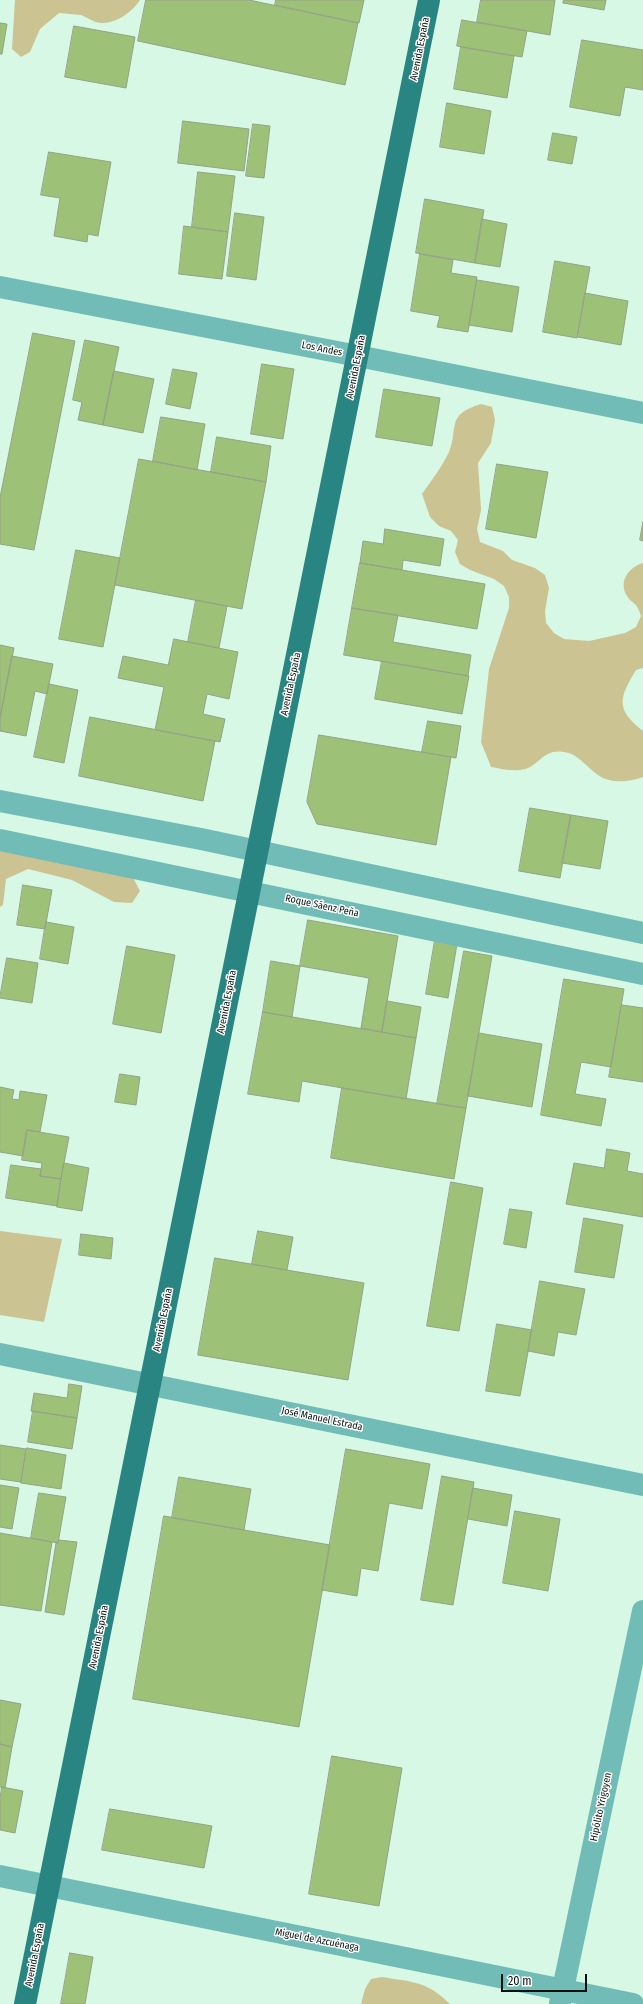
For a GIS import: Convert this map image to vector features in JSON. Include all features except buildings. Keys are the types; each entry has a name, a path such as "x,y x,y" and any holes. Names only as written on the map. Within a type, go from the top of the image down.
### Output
{"main road":[{"name":"Avenida España","path":"25,2004 429,0"}],"street":[{"name":"Los Andes","path":"0,287 643,413"},
{"path":"0,801 257,851 643,933"},
{"name":"Roque Sáenz Peña","path":"0,840 643,974"},
{"name":"José Manuel Estrada","path":"0,1354 643,1485"},
{"name":"Hipólito Yrigoyen","path":"561,1997 643,1611"},
{"name":"Miguel de Azcuénaga","path":"0,1876 561,1997 633,2004"}],"shaded area":[{"path":"15,0 140,0 133,9 124,16 114,21 104,23 98,23 81,15 59,13 40,29 30,52 21,57 12,49"},
{"path":"481,404 492,407 495,420 491,443 478,463 481,510 477,529 480,542 503,551 512,560 535,568 545,575 549,588 545,611 546,623 554,633 564,639 589,641 625,633 636,627 641,616 636,605 627,596 624,580 629,571 643,563 643,668 636,670 630,680 623,696 623,703 624,709 628,716 643,731 643,777 626,781 608,780 598,775 573,755 561,751 548,754 530,767 521,770 491,767 481,742 489,669 509,608 509,597 504,586 494,579 470,570 460,564 455,552 458,540 451,531 439,526 430,517 422,494 449,452 455,423 458,417 470,408"},
{"path":"0,849 127,866 140,891 132,903 114,902 72,880 28,869 6,879 3,905 0,907"},
{"path":"0,1231 62,1239 44,1322 0,1315"},
{"path":"382,1977 419,1984 442,1996 450,2004 361,2004 365,1989 371,1979"}]}
